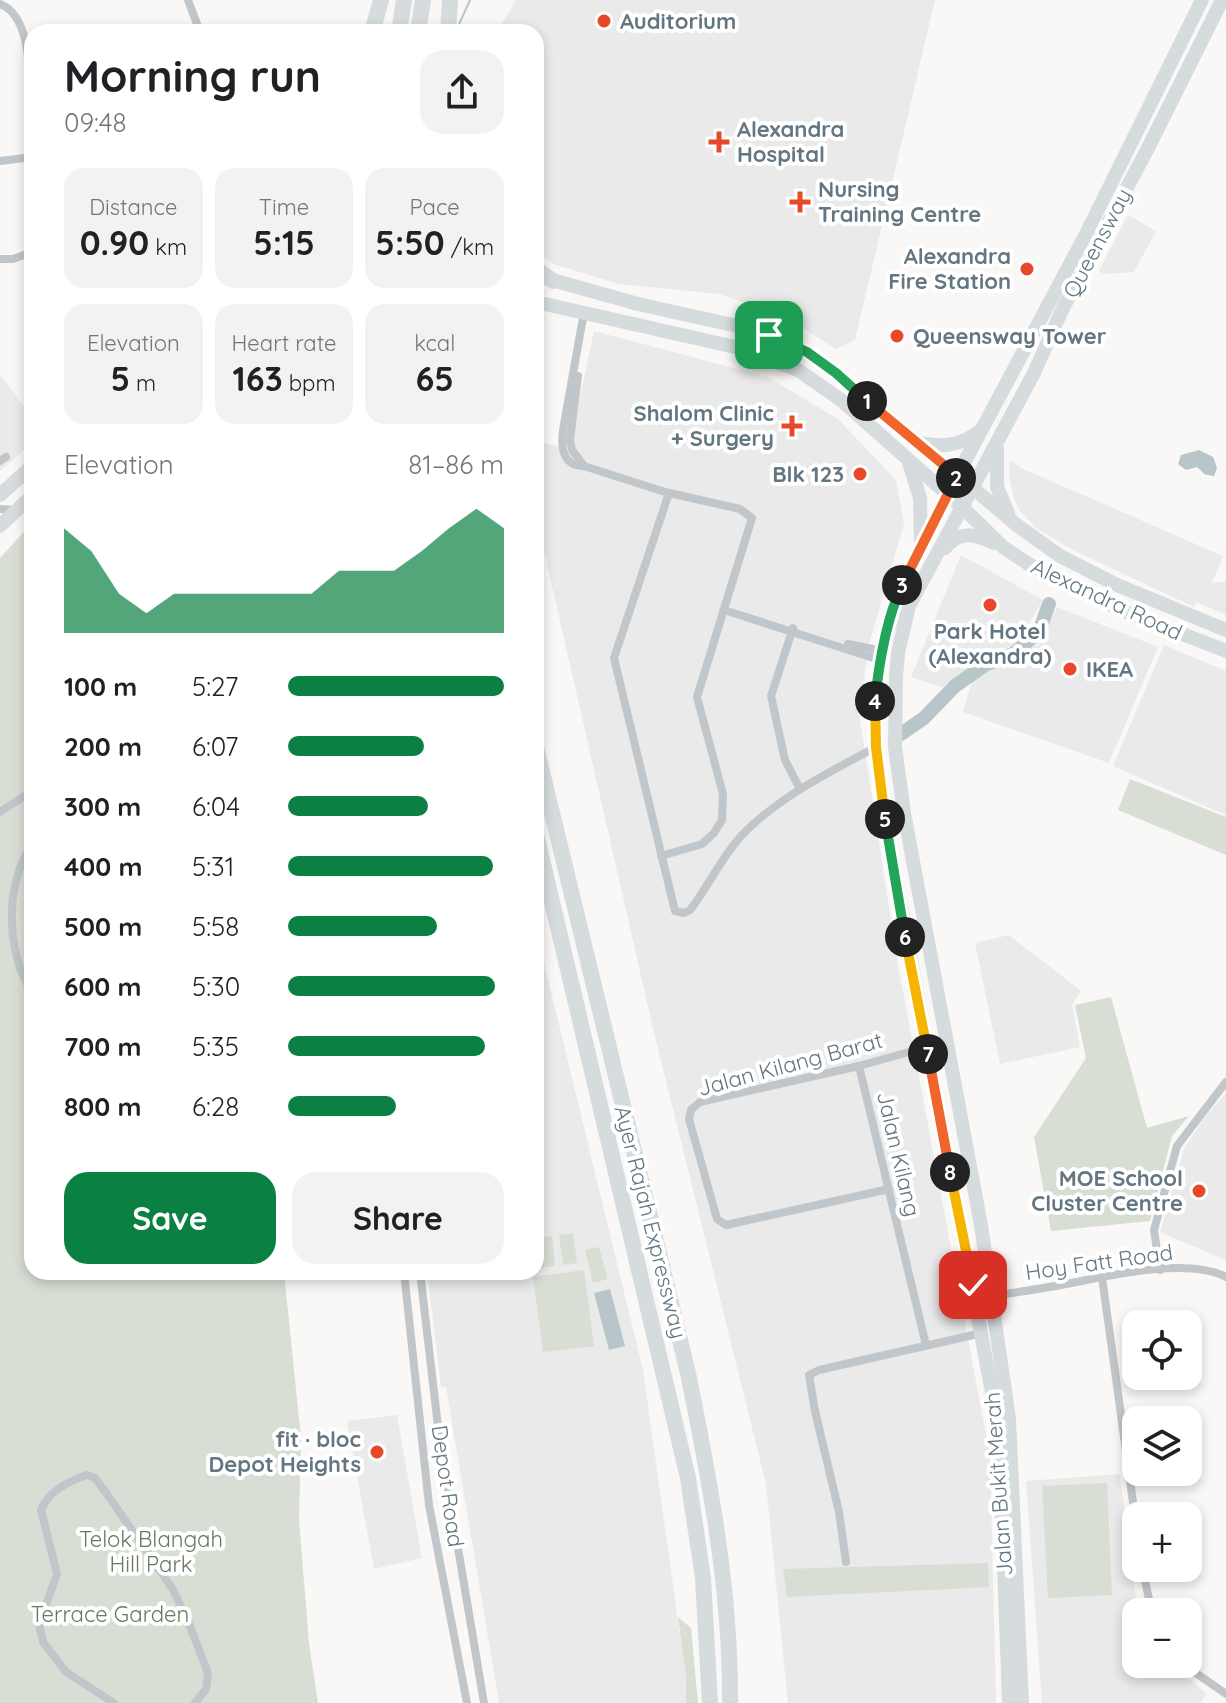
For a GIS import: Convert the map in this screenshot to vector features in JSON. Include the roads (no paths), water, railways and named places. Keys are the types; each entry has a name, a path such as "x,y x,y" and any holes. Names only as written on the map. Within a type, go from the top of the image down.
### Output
{"highway":[{"path":"374,24 381,0"},
{"path":"400,24 404,0"},
{"path":"419,24 423,0"},
{"path":"448,24 450,0"},
{"path":"544,275 553,281"},
{"name":"Ayer Rajah Expressway","path":"544,780 688,1373 724,1576 730,1703"},
{"name":"Ayer Rajah Expressway","path":"544,868 688,1478 703,1578 710,1703"}],"main road":[{"name":"Queensway","path":"973,487 1034,373 1062,310 1222,0"},
{"name":"Queensway","path":"957,476 1086,234 1200,4"},
{"path":"1200,4 1204,16 1214,15"},
{"path":"1190,23 1199,22 1206,31"},
{"name":"Alexandra Road","path":"544,278 638,304 751,329 807,352 1018,526 1060,556 1117,585 1226,630"},
{"path":"574,287 592,314"},
{"name":"Alexandra Road","path":"544,304 735,347 798,370 841,400 1003,547 1058,580 1119,609 1226,651"},
{"path":"915,441 933,446 950,446 969,440 984,429"},
{"path":"998,441 997,487 1003,507 1018,526"},
{"path":"909,462 920,498 921,552"},
{"path":"0,495 24,473"},
{"name":"Jalan Bukit Merah","path":"957,476 900,589 882,655 875,698 876,747 889,842 976,1299 1000,1454 1009,1703"},
{"name":"Jalan Bukit Merah","path":"973,487 909,606 898,653 895,747 908,839 948,1041 991,1296 1011,1449 1022,1703"},
{"path":"0,526 24,503"},
{"path":"935,560 954,537 967,535 983,538 1003,547"},
{"path":"1058,580 1051,565 1060,556"},
{"path":"889,842 908,839"},
{"path":"946,1151 960,1143 962,1123"}],"street":[{"path":"188,0 197,24"},
{"path":"0,4 14,11 24,32"},
{"path":"0,161 24,158"},
{"path":"0,259 24,255"},
{"path":"592,314 562,446 566,458 577,466 669,493 740,509 752,518 697,697 723,794 722,820 702,844 661,856"},
{"path":"669,493 614,658 673,907 679,913 687,912 743,834 800,789 876,747"},
{"path":"0,509 17,510"},
{"path":"724,608 882,655"},
{"path":"792,630 771,696 785,760 800,789"},
{"path":"0,812 24,796"},
{"path":"24,858 14,886 12,923 19,965 24,976"},
{"name":"Jalan Kilang Barat","path":"889,1189 722,1224 717,1219 689,1119 691,1110 700,1102 859,1066 948,1041"},
{"name":"Jalan Kilang","path":"859,1066 926,1345"},
{"path":"1160,1270 1154,1230 1177,1146 1226,1082"},
{"name":"Hoy Fatt Road","path":"976,1299 1160,1270 1192,1268 1226,1277"},
{"path":"1102,1277 1133,1502"},
{"name":"Depot Road","path":"405,1280 429,1505 467,1703"},
{"name":"Depot Road","path":"421,1280 450,1501 484,1703"},
{"path":"846,1562 839,1512 809,1375 982,1333"},
{"path":"114,1703 66,1672 43,1642 39,1624 57,1574 41,1510 53,1493 87,1475 95,1478 172,1588 186,1616 208,1673 206,1689 195,1703"},
{"path":"429,1505 450,1501"},
{"path":"1202,1677 1226,1694"}],"waterway":[{"path":"459,24 470,0"},
{"path":"901,734 924,718 955,686 985,665 1013,654 1039,632 1049,604"}],"place":[{"name":"Auditorium","path":"604,21"},
{"name":"Alexandra Hospital","path":"719,142"},
{"name":"Nursing Training Centre","path":"800,202"},
{"name":"Alexandra Fire Station","path":"1027,269"},
{"name":"Queensway Tower","path":"897,336"},
{"name":"Shalom Clinic + Surgery","path":"792,426"},
{"name":"Blk 123","path":"860,474"},
{"name":"Park Hotel (Alexandra)","path":"990,605"},
{"name":"IKEA","path":"1070,669"},
{"name":"MOE School Cluster Centre","path":"1199,1191"},
{"name":"fit · bloc Depot Heights","path":"377,1452"}],"park label":[{"name":"Telok Blangah Hill Park","path":"151,1552"},
{"name":"Terrace Garden","path":"110,1614"}]}
